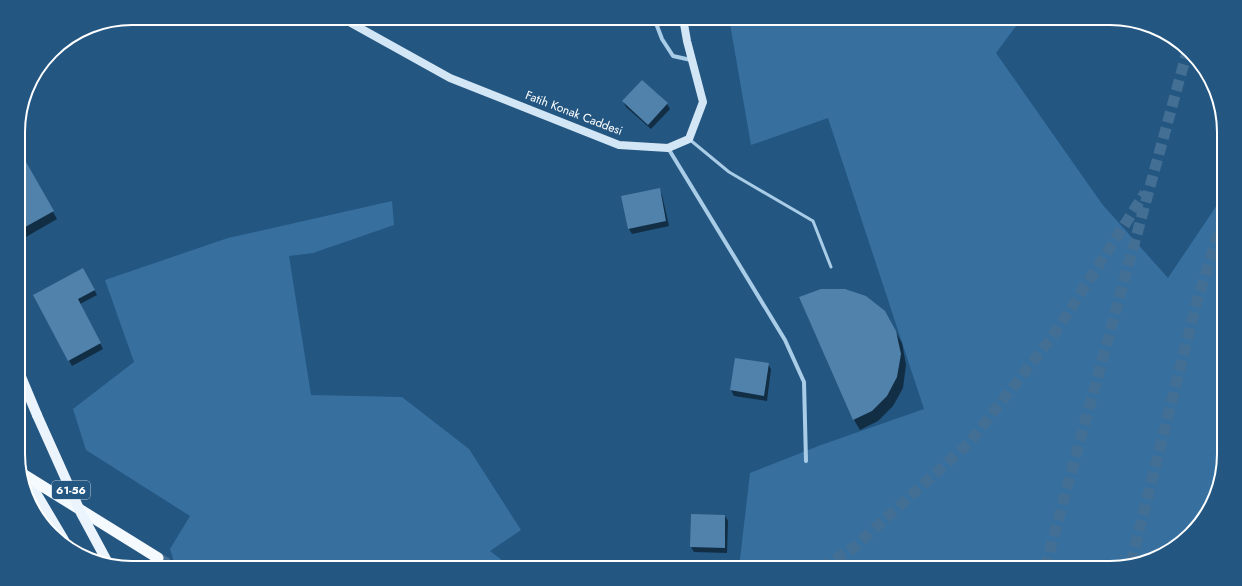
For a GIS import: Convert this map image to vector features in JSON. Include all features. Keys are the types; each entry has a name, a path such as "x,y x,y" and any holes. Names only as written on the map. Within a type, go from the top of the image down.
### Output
{"highway":[{"path":"28,476 158,558"}],"main road":[{"name":"Fatih Konak Caddesi","path":"355,25 450,78 619,145 668,148 689,139"},
{"path":"684,25 703,102 689,139"},
{"name":"61-56","path":"25,386 81,513 105,557"},
{"path":"29,484 60,533"}],"street":[{"path":"657,25 662,39 673,56 692,60"},
{"path":"668,148 784,340 804,382 806,461"}],"lane":[{"path":"689,139 729,172 813,221 831,267"}],"shaded area":[{"path":"730,25 1017,25 996,53 1102,204 1168,278 1217,205 1216,468 1209,495 1203,507 1190,524 1169,543 1157,550 1131,559 1117,561 740,561 750,473 821,445 924,409 828,118 751,145"},
{"path":"392,201 394,225 313,253 289,256 311,395 402,397 469,449 521,530 490,551 503,561 174,561 170,549 190,516 86,450 73,409 134,362 105,280 228,238"}],"building":[{"path":"642,80 668,103 648,125 622,101"},
{"path":"25,160 54,211 25,227"},
{"path":"660,188 666,221 628,229 621,196"},
{"path":"83,268 95,290 78,299 101,343 68,361 33,295"},
{"path":"821,289 845,289 866,296 885,311 896,331 901,354 897,377 887,396 872,411 853,420 799,297"},
{"path":"735,358 769,363 764,396 730,390"},
{"path":"691,514 725,515 725,548 690,547"}],"tunnel":[{"path":"1047,561 1186,56"},
{"path":"832,561 853,548 969,443 1053,336 1145,193"},
{"path":"1132,559 1196,305 1217,237"},
{"path":"158,558 163,561"}]}
